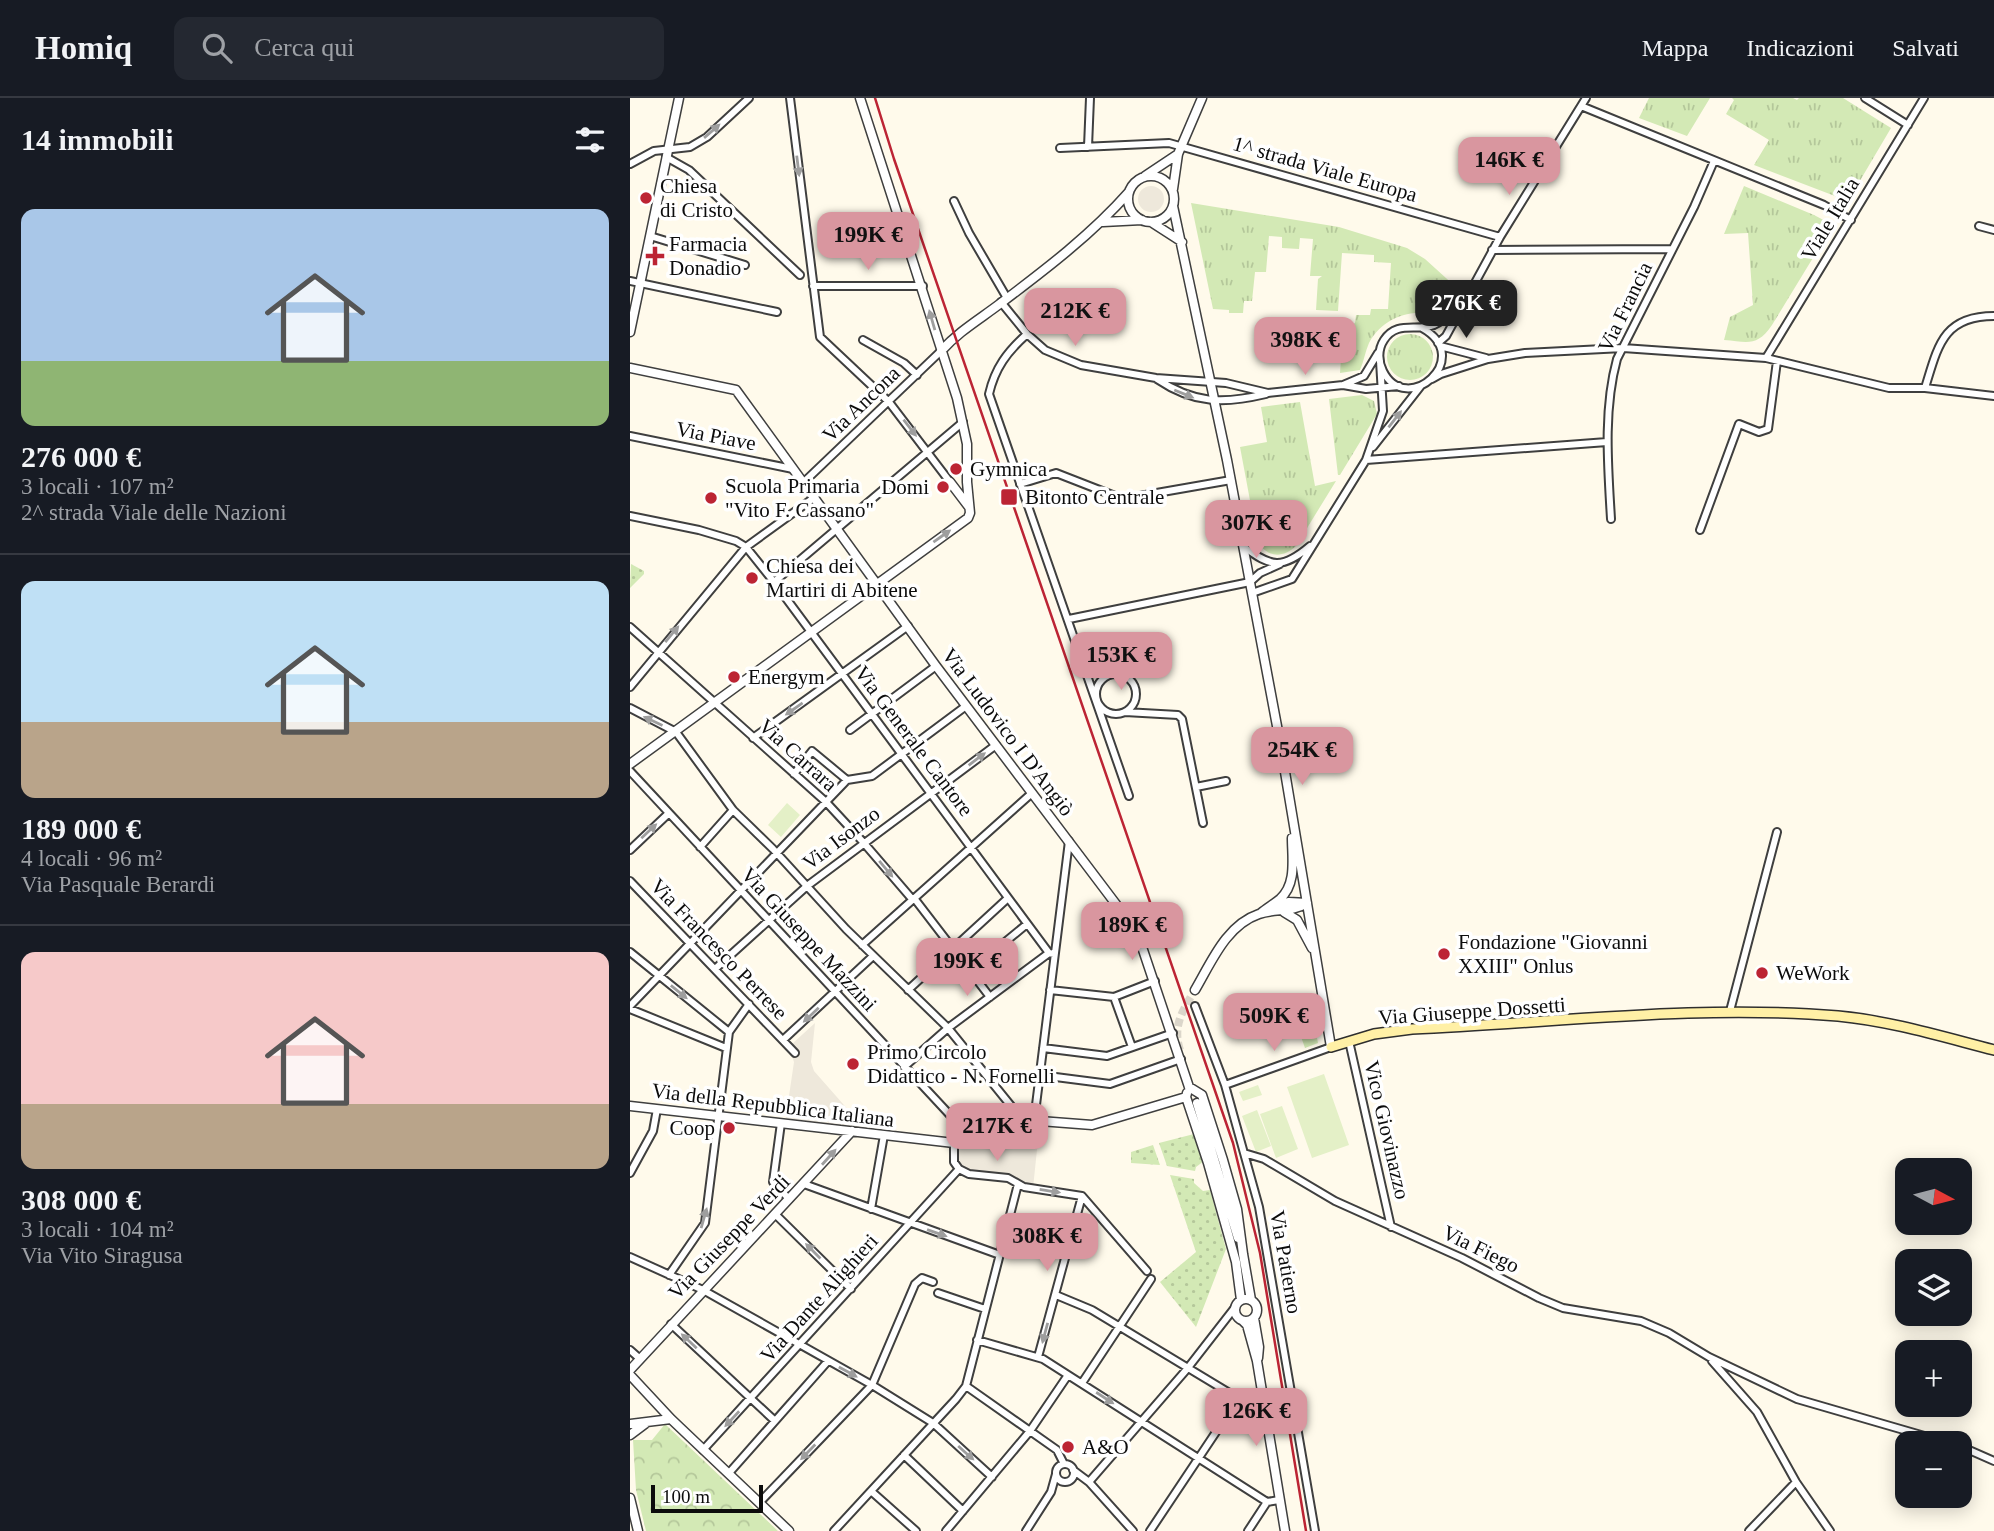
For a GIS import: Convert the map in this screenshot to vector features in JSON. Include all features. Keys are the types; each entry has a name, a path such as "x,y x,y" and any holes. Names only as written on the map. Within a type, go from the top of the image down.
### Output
{"main road":[{"name":"Via Giuseppe Dossetti","path":"1331,1047 1389,1031 1730,1011 1858,1018 1994,1050"}],"street":[{"path":"630,332 679,98"},
{"path":"630,164 654,151 667,153 690,147 707,137 749,98"},
{"path":"790,98 820,337 889,402 970,508"},
{"path":"630,764 968,518 970,508 967,444 957,398 923,286 860,98"},
{"path":"1088,147 1090,98"},
{"path":"1202,98 1180,150 1173,206 1216,400 1293,820 1331,1047"},
{"path":"1439,345 1492,250 1586,98"},
{"path":"1865,98 1908,125"},
{"name":"Viale Italia","path":"1766,358 1924,98"},
{"path":"1581,106 1824,205 1851,220"},
{"name":"1^ strada Viale Europa","path":"1060,148 1168,143 1180,150 1500,237"},
{"path":"941,351 956,335 1103,222 1132,186 1180,150"},
{"path":"667,153 690,170 800,275"},
{"name":"Via Francia","path":"1611,519 1607,442 1614,372 1623,348 1714,162"},
{"path":"1143,177 1158,177 1170,185 1173,192"},
{"path":"1129,192 1129,206 1137,217 1182,242"},
{"path":"954,201 1004,300 1027,334 1045,350 1081,365 1156,378 1212,381 1268,393"},
{"path":"1103,222 1165,218 1173,206"},
{"path":"1979,226 1994,230"},
{"path":"650,236 745,265"},
{"path":"1492,250 1672,249"},
{"path":"630,281 777,312"},
{"path":"813,286 923,286"},
{"path":"1422,328 1443,319 1462,303"},
{"path":"1925,388 1938,347 1946,332 1973,318 1994,317"},
{"path":"1343,386 1364,376 1391,332 1411,326 1429,331 1439,345 1441,364 1432,379"},
{"path":"1027,334 1009,350 993,373 989,394 1129,796"},
{"path":"863,340 904,363 917,374"},
{"path":"1439,345 1488,359"},
{"path":"1156,378 1185,395 1201,400 1241,400 1268,393 1343,386 1366,390 1399,386 1410,388 1420,386 1441,373 1488,359 1623,348 1766,358 1889,388 1925,388 1994,397"},
{"path":"1252,593 1292,579 1366,460 1382,418 1380,350"},
{"name":"Via Ancona","path":"804,482 941,351"},
{"path":"1380,361 1386,376 1399,386"},
{"path":"1700,530 1739,425 1759,432 1768,429 1777,361"},
{"name":"Via Ludovico I D'Angiò","path":"630,368 736,390 936,666 1069,841 1051,953 1050,990 1034,1121"},
{"path":"1370,452 1420,386"},
{"path":"774,582 963,422"},
{"name":"Via Piave","path":"630,436 795,470"},
{"path":"1366,460 1607,442"},
{"path":"1020,484 1049,474 1063,474 1093,488 1128,498 1231,480"},
{"path":"950,482 967,482"},
{"path":"630,687 746,547 815,497"},
{"path":"630,516 729,537 746,547"},
{"path":"1069,619 1250,582 1259,573 1299,556 1312,545"},
{"path":"1243,546 1265,561 1280,565"},
{"name":"Via Generale Cantore","path":"746,547 1051,953"},
{"path":"754,738 908,626"},
{"name":"Via Carrara","path":"630,627 825,802 913,898 990,997"},
{"path":"850,730 936,666"},
{"path":"1112,675 1125,677 1133,685 1135,697 1125,712 1119,714 1107,711 1097,702 1100,682 1112,675"},
{"path":"726,1048 630,1008 658,975 847,780 872,776 966,706"},
{"path":"630,708 676,732 733,810 862,945 948,1028 1016,1112 1017,1128"},
{"path":"1125,712 1178,715 1182,719 1203,823"},
{"name":"Via Isonzo","path":"715,969 807,886 996,745"},
{"path":"794,774 812,751 847,780"},
{"name":"Via Giuseppe Mazzini","path":"630,771 963,1129"},
{"path":"1196,787 1226,781"},
{"path":"862,945 1032,793"},
{"path":"700,847 733,810"},
{"path":"630,850 669,813"},
{"path":"1195,990 1230,934 1280,898 1288,888 1292,877 1293,820"},
{"path":"1730,1011 1777,832"},
{"path":"1069,841 1137,932 1181,1059 1189,1087 1186,1097 1236,1262"},
{"name":"Via Francesco Perrese","path":"630,881 795,1053"},
{"path":"908,990 1008,898"},
{"path":"1258,914 1297,909 1307,902"},
{"path":"1258,914 1278,904 1307,902"},
{"path":"1280,911 1297,920 1316,956"},
{"path":"971,970 1027,924"},
{"path":"630,952 729,1032"},
{"path":"904,1067 948,1028 1051,953"},
{"path":"783,1040 873,956"},
{"path":"1050,990 1114,997 1155,981"},
{"path":"1114,997 1132,1047"},
{"path":"669,1275 705,1223 729,1032 749,1004"},
{"name":"Via Patierno","path":"1195,1006 1225,1085 1259,1207 1315,1531"},
{"path":"1043,1048 1107,1056 1173,1033"},
{"name":"Vico Giovinazzo","path":"1349,1041 1391,1227"},
{"name":"Via Giuseppe Dossetti","path":"1225,1085 1331,1047"},
{"path":"1040,1075 1110,1084 1181,1059"},
{"path":"1189,1087 1202,1095 1237,1209 1251,1300 1258,1308 1254,1318 1259,1347 1257,1361"},
{"path":"1147,1270 1082,1196 1018,1184 1008,1178 968,1174 959,1169 952,1157 954,1143 956,1136 963,1129 976,1124 1017,1128 1034,1121 1092,1125 1186,1097"},
{"path":"1197,1103 1242,1254"},
{"name":"Via della Repubblica Italiana","path":"630,1106 954,1143"},
{"path":"630,1173 653,1131 657,1109"},
{"path":"780,1123 773,1182 789,1199"},
{"name":"Via Giuseppe Verdi","path":"633,1366 852,1131"},
{"path":"871,1209 884,1135"},
{"name":"Via Fiego","path":"1244,1153 1264,1158 1335,1201 1462,1258 1539,1298 1563,1308 1654,1325 1709,1357"},
{"name":"Via Dante Alighieri","path":"703,1450 959,1169"},
{"path":"804,1184 1000,1255"},
{"path":"834,1531 966,1386 1018,1184"},
{"path":"1038,1357 1082,1196"},
{"path":"775,1214 851,1289"},
{"path":"1231,1216 1236,1262 1237,1316 1247,1325 1257,1361 1285,1531"},
{"path":"630,1257 703,1290 872,1385 933,1423 992,1477"},
{"path":"760,1502 872,1385 915,1284 922,1278 933,1282"},
{"path":"1082,1383 1151,1279"},
{"path":"938,1293 985,1309"},
{"path":"1056,1294 1092,1310 1256,1409 1264,1408"},
{"path":"1089,1482 1187,1368 1238,1303 1251,1300"},
{"path":"1243,1321 1254,1318"},
{"path":"671,1324 775,1422"},
{"path":"977,1340 1038,1357 1267,1502 1279,1500"},
{"path":"630,1350 633,1366 671,1419 789,1531"},
{"path":"1709,1357 1797,1399 1907,1431"},
{"path":"1709,1357 1757,1412 1796,1482 1830,1531"},
{"path":"729,1473 828,1361"},
{"path":"946,1531 1030,1432 1068,1375"},
{"path":"966,1386 1057,1450 1064,1464 1089,1482 1133,1531"},
{"path":"1150,1531 1238,1399"},
{"path":"630,1424 671,1419"},
{"path":"630,1435 649,1422"},
{"path":"1972,1451 1994,1461"},
{"path":"905,1455 963,1511"},
{"path":"1026,1531 1051,1492 1058,1469 1064,1464"},
{"path":"1051,1492 1073,1475 1073,1470"},
{"path":"1056,1474 1058,1479 1089,1482"},
{"path":"1749,1531 1796,1482"},
{"path":"872,1491 916,1531"},
{"path":"630,1498 637,1531"},
{"path":"1248,1531 1267,1502"}],"green space":[{"path":"1649,98 1710,98 1687,136 1639,118"},
{"path":"1732,98 1843,98 1891,128 1848,201 1754,165 1769,140 1726,114 1734,100"},
{"path":"1744,186 1833,225 1772,325 1762,337 1751,342 1724,340 1730,317 1753,305 1748,233 1724,234"},
{"path":"1191,203 1339,227 1407,248 1425,259 1457,288 1438,314 1408,314 1390,321 1369,343 1360,370 1340,373 1343,329 1355,323 1356,315 1370,315 1371,309 1388,309 1391,263 1374,262 1374,255 1342,253 1338,311 1316,310 1318,279 1322,276 1310,276 1313,239 1300,238 1299,249 1282,248 1282,237 1269,236 1266,272 1255,272 1252,301 1244,301 1243,313 1213,309"},
{"path":"1410,334 1426,341 1433,357 1426,373 1410,380 1394,373 1387,357 1394,341"},
{"path":"1362,395 1374,401 1377,414 1338,475 1329,399"},
{"path":"1300,402 1315,486 1336,481 1296,546 1286,553 1276,555 1258,543 1240,447 1267,442 1261,407"},
{"path":"631,564 644,571 644,574 630,588"},
{"path":"787,803 800,815 781,837 768,825"},
{"path":"1312,1011 1318,1043 1305,1048 1294,1017"},
{"path":"1324,1074 1349,1145 1312,1158 1287,1087"},
{"path":"1258,1085 1262,1095 1243,1101 1239,1092"},
{"path":"1282,1106 1298,1149 1276,1158 1260,1114"},
{"path":"1257,1110 1271,1146 1256,1152 1242,1116"},
{"path":"1194,1134 1204,1161 1195,1171 1167,1166 1159,1143"},
{"path":"1153,1145 1160,1165 1131,1163 1131,1152"},
{"path":"1170,1175 1194,1179 1194,1183 1203,1191 1210,1190 1226,1249 1196,1327 1160,1282 1196,1252"},
{"path":"665,1424 778,1531 646,1531 636,1490 633,1440 652,1440"}],"shaded area":[{"path":"1151,186 1160,190 1164,199 1160,208 1151,212 1142,208 1138,199 1142,190"},
{"path":"815,1023 811,1062 814,1071 858,1121 866,1125 865,1133 785,1123 794,1062 792,1056 797,1051 792,1044"},
{"path":"1040,1121 1033,1188 1012,1180 969,1174 956,1166 954,1143 963,1129 1011,1128"}],"tunnel":[{"path":"1180,1050 1178,1026 1195,990"}],"railway":[{"path":"875,98 1233,1143 1260,1253 1306,1531"}],"place":[{"name":"Chiesa di Cristo","path":"646,198"},
{"name":"Farmacia Donadio","path":"655,256"},
{"name":"Gymnica","path":"956,469"},
{"name":"Domi","path":"943,487"},
{"name":"Bitonto Centrale","path":"1009,497"},
{"name":"Scuola Primaria \"Vito F. Cassano\"","path":"711,498"},
{"name":"Chiesa dei Martiri di Abitene","path":"752,578"},
{"name":"Energym","path":"734,677"},
{"name":"Fondazione \"Giovanni XXIII\" Onlus","path":"1444,954"},
{"name":"WeWork","path":"1762,973"},
{"name":"Primo Circolo Didattico - N. Fornelli","path":"853,1064"},
{"name":"Coop","path":"729,1128"},
{"name":"A&O","path":"1068,1447"}]}
